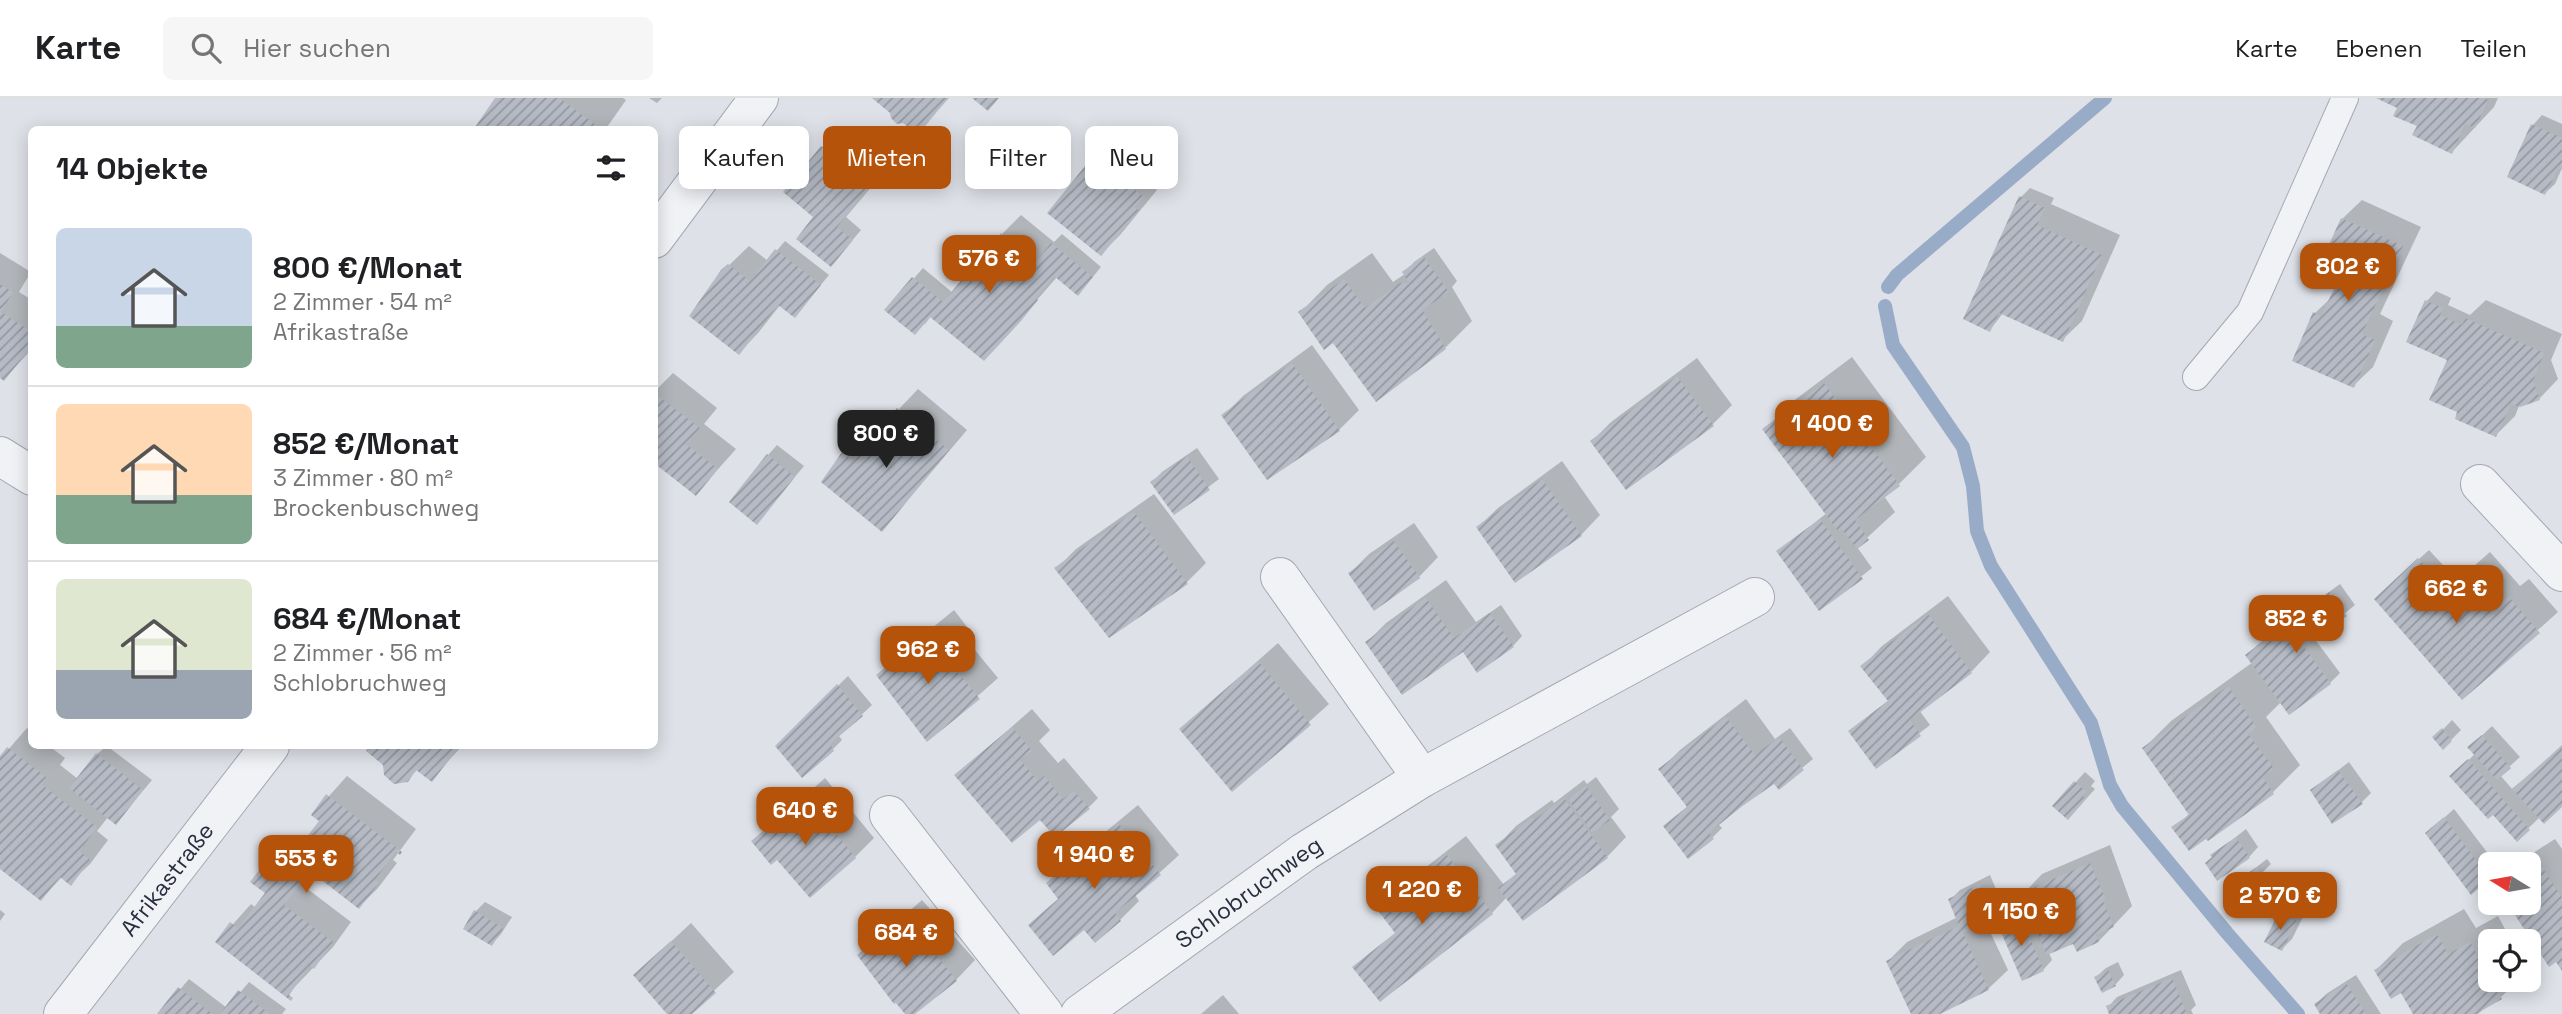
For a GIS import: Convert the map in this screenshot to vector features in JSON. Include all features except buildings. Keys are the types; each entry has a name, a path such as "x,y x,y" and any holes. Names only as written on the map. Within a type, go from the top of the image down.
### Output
{"street":[{"path":"658,234 760,98"},
{"path":"0,456 28,474"},
{"path":"2480,484 2562,572"},
{"path":"1280,577 1422,778"},
{"name":"Schlobruchweg","path":"1080,1014 1304,852 1422,778 1755,597"},
{"name":"Afrikastraße","path":"63,1014 268,749"},
{"path":"889,815 1044,1014"}],"lane":[{"path":"2196,377 2250,312 2345,98"}],"waterway":[{"path":"1888,287 1897,275 2105,98"},
{"path":"1885,306 1893,345 1963,447 1973,486 1977,531 1991,566 2091,723 2110,785 2122,806 2298,1014"}]}
